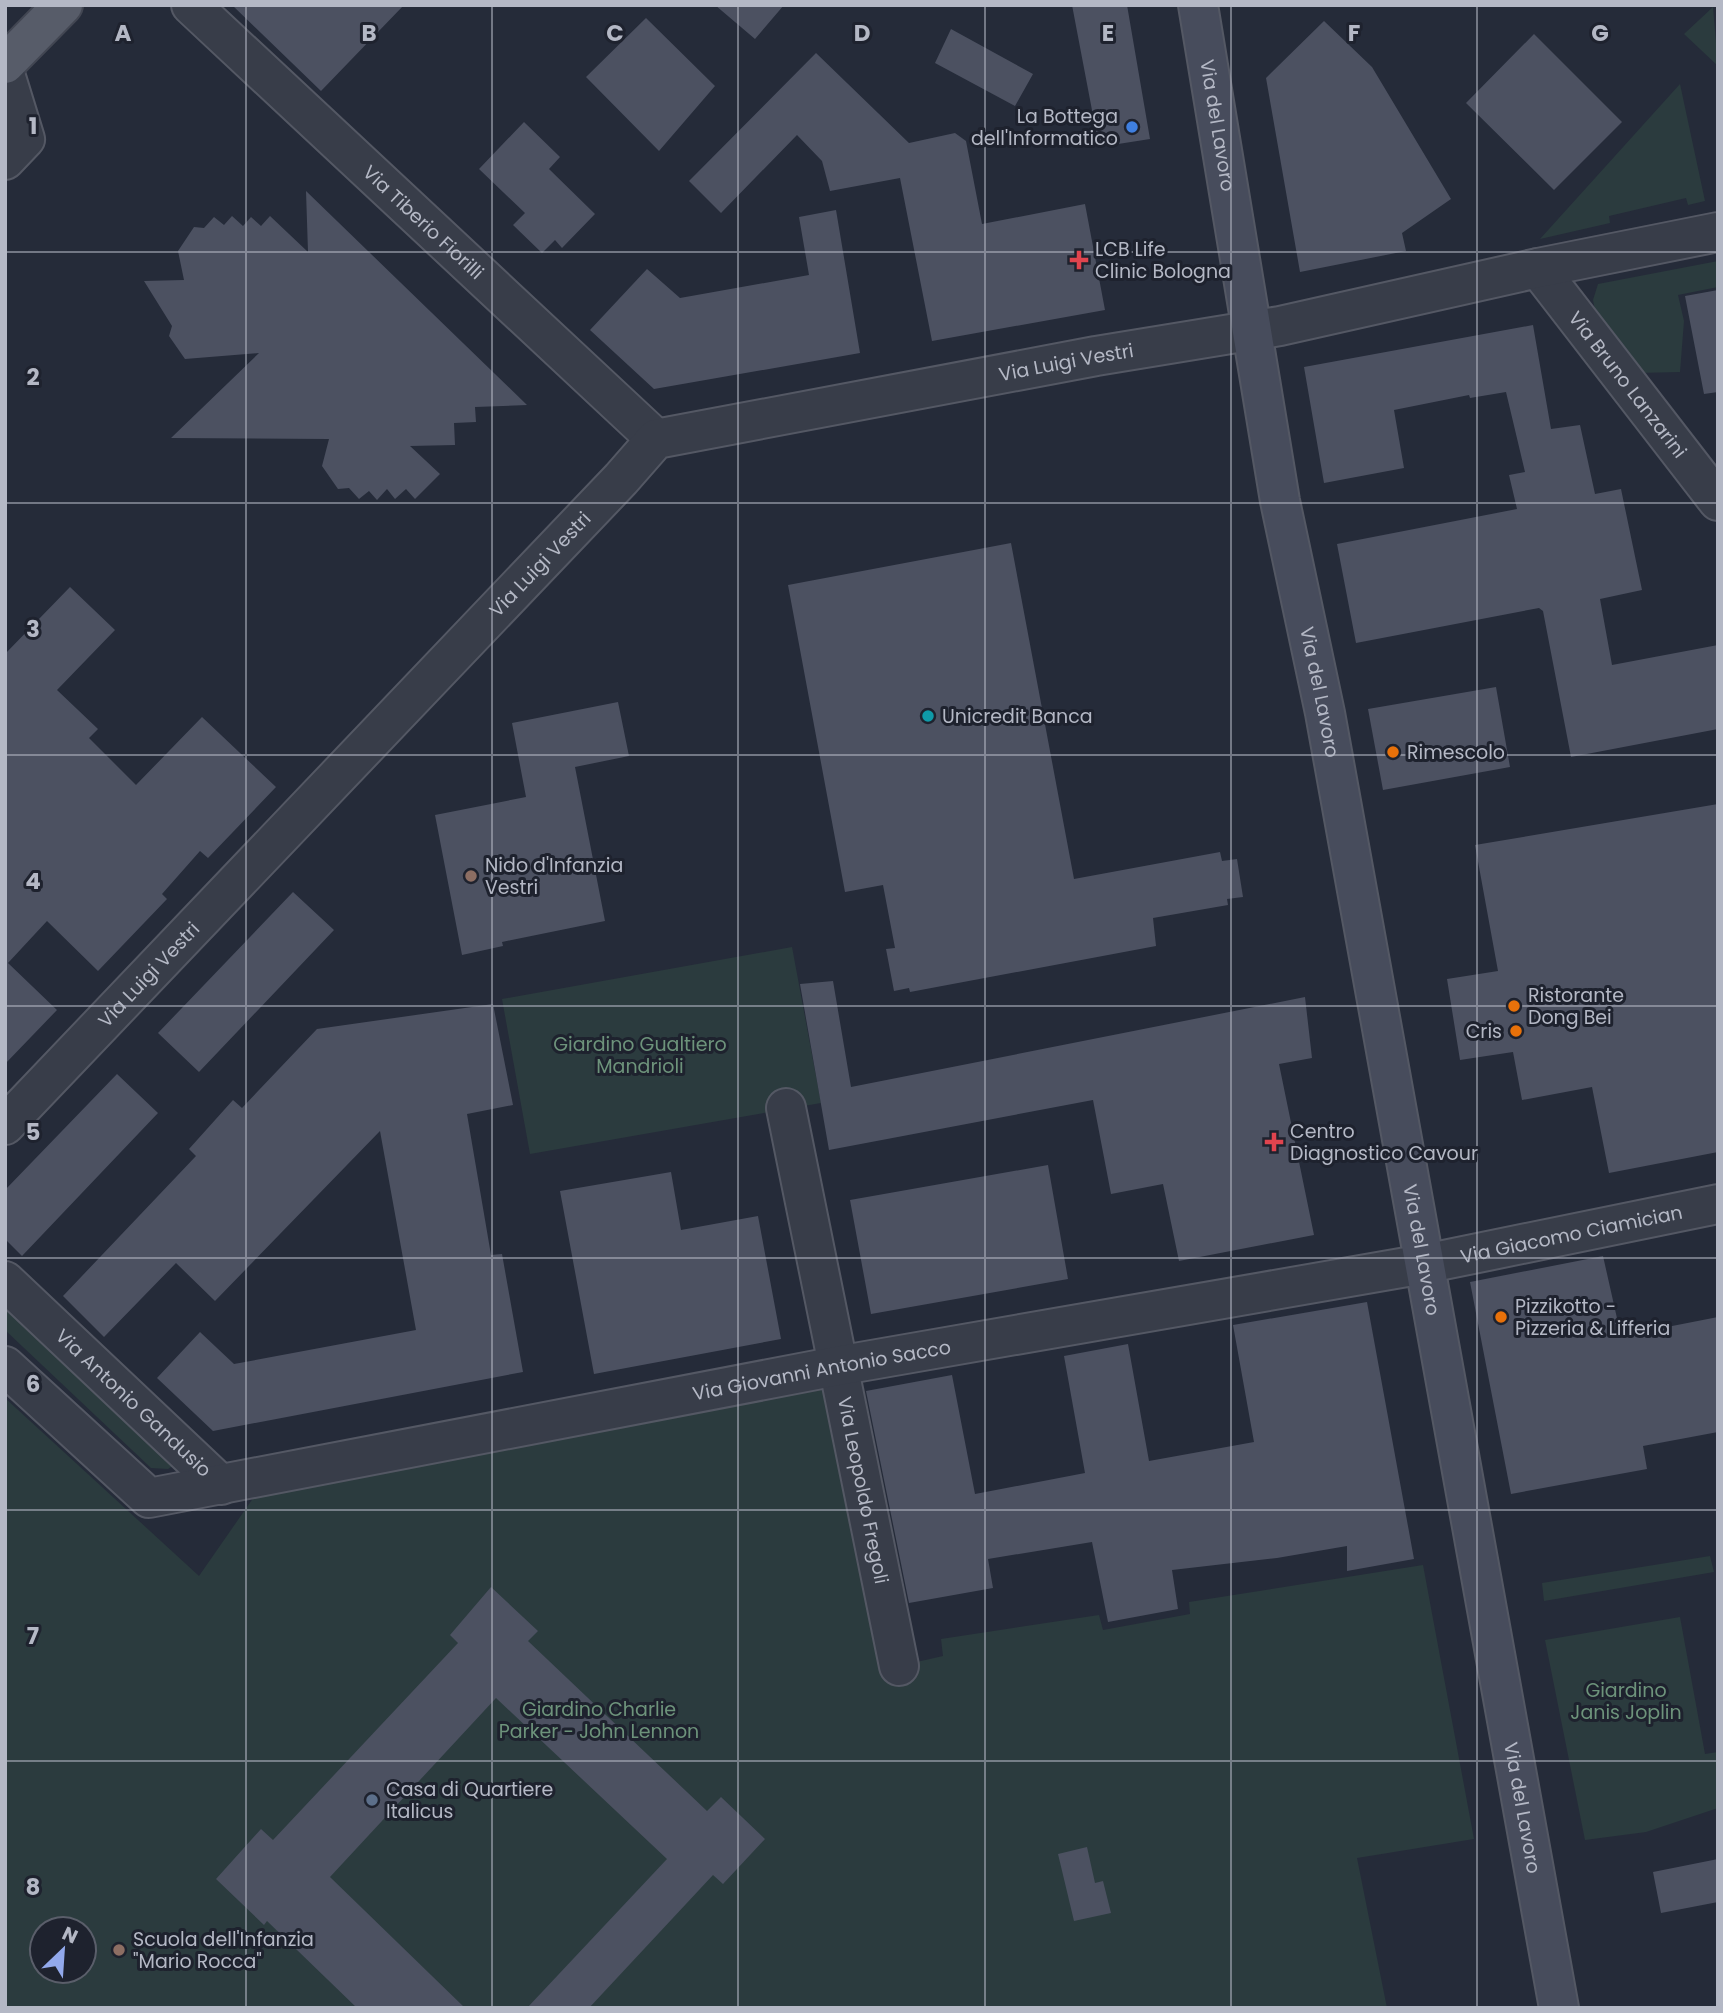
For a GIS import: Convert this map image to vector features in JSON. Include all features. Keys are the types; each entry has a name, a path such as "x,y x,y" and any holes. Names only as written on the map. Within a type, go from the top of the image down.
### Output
{"main road":[{"path":"5,64 62,5"}],"street":[{"name":"Via Tiberio Fiorilli","path":"191,5 656,439"},
{"name":"Via del Lavoro","path":"1198,5 1280,501 1325,713 1559,2008"},
{"path":"5,74 25,139 5,160"},
{"path":"1252,330 1718,232"},
{"name":"Via Bruno Lanzarini","path":"1538,268 1718,501"},
{"name":"Via Luigi Vestri","path":"5,1125 621,480 656,439 1252,330"},
{"name":"Via Leopoldo Fregoli","path":"786,1108 899,1666"},
{"name":"Via Giacomo Ciamician","path":"1424,1264 1718,1204"},
{"name":"Via Giovanni Antonio Sacco","path":"221,1485 837,1366 1424,1264"},
{"name":"Via Antonio Gandusio","path":"5,1280 221,1485"},
{"name":"Via Antonio Gandusio","path":"5,1366 149,1498 221,1485"}],"green space":[{"path":"1713,7 1718,66 1684,34"},
{"path":"1680,84 1705,201 1688,205 1686,198 1609,216 1610,223 1540,239"},
{"path":"1718,261 1718,287 1678,295 1684,321 1680,372 1638,373 1595,310 1593,300 1598,284"},
{"name":"Giardino Gualtiero Mandrioli","path":"792,947 821,1103 530,1154 502,999"},
{"path":"5,1300 177,1463 168,1469 151,1468 5,1330"},
{"name":"Giardino Charlie Parker - John Lennon","path":"827,1380 899,1666 943,1656 941,1639 1099,1615 1103,1630 1190,1614 1189,1602 1423,1565 1474,1839 1357,1858 1387,2008 5,2008 5,1398 199,1576 256,1494"},
{"path":"1710,1556 1714,1572 1544,1601 1542,1583"},
{"name":"Giardino Janis Joplin","path":"1680,1617 1705,1754 1718,1752 1718,1808 1646,1832 1585,1840 1545,1640"}],"building":[{"path":"232,5 404,5 321,91"},
{"path":"715,5 784,5 755,39"},
{"path":"1072,5 1127,5 1150,139 1099,147"},
{"path":"646,18 715,86 659,151 586,77"},
{"path":"1324,21 1372,67 1451,199 1402,233 1406,251 1300,272 1266,78"},
{"path":"951,29 1033,74 1015,106 935,63"},
{"path":"1534,34 1622,122 1554,190 1466,103"},
{"path":"816,53 909,143 955,133 966,141 982,224 1085,204 1105,310 932,341 900,178 830,191 822,161 797,135 721,213 689,181"},
{"path":"524,122 560,157 549,169 595,214 562,248 555,240 542,253 513,225 525,213 479,169"},
{"path":"306,191 527,405 475,407 476,422 454,423 455,445 410,446 440,474 415,499 406,489 395,499 387,489 377,500 369,491 359,499 349,488 338,489 322,466 329,439 171,438 259,353 185,359 169,336 172,326 144,281 184,280 178,251 194,227 204,228 214,217 224,225 232,216 243,226 251,217 261,226 270,216 308,252"},
{"path":"836,210 860,353 654,389 590,330 647,269 680,298 809,275 799,217"},
{"path":"1718,290 1718,392 1704,394 1685,296"},
{"path":"1533,325 1551,429 1580,425 1595,494 1621,489 1642,590 1600,599 1612,665 1718,645 1718,729 1571,757 1543,611 1539,608 1356,643 1337,544 1517,509 1509,475 1525,472 1506,392 1470,398 1469,395 1394,410 1404,468 1324,483 1304,367"},
{"name":"Unicredit Banca","path":"1011,543 1074,879 1220,852 1222,861 1237,859 1243,897 1227,899 1228,905 1153,918 1156,946 910,992 909,988 894,991 886,949 895,948 883,885 845,892 788,585"},
{"path":"70,587 115,630 57,690 98,729 89,738 136,785 202,717 276,787 208,858 200,851 162,894 167,899 98,971 47,921 8,963 57,1010 5,1064 5,654"},
{"path":"1496,687 1510,767 1383,790 1368,709"},
{"path":"618,702 629,756 575,767 605,921 502,942 503,946 462,955 435,815 526,797 512,723"},
{"path":"1718,804 1718,1152 1609,1173 1592,1087 1522,1100 1513,1052 1460,1060 1447,979 1498,971 1475,845"},
{"path":"293,892 334,930 199,1072 158,1033"},
{"path":"833,981 851,1087 1305,997 1312,1058 1279,1064 1314,1235 1179,1261 1163,1184 1111,1194 1093,1100 829,1150 800,984"},
{"path":"493,1004 513,1105 467,1114 491,1255 502,1254 523,1372 213,1431 157,1378 200,1332 234,1364 416,1330 380,1131 215,1301 176,1263 104,1337 63,1296 196,1156 189,1149 233,1100 242,1108 317,1029"},
{"path":"117,1074 158,1113 22,1256 5,1239 5,1190"},
{"path":"1048,1165 1068,1279 871,1314 850,1200"},
{"path":"671,1172 681,1230 758,1216 781,1339 594,1374 560,1191"},
{"path":"1603,1256 1621,1336 1718,1317 1718,1432 1643,1446 1647,1469 1511,1494 1470,1282"},
{"path":"1367,1302 1414,1559 1347,1571 1347,1546 1277,1558 1172,1570 1178,1609 1108,1622 1092,1542 988,1559 993,1588 909,1603 866,1391 952,1375 975,1494 1085,1473 1064,1356 1128,1344 1149,1461 1254,1442 1233,1325"},
{"path":"491,1587 538,1631 528,1641 707,1811 721,1797 765,1839 723,1884 713,1875 589,2008 527,2008 667,1859 496,1698 330,1877 465,2008 357,2008 267,1921 264,1925 216,1879 261,1829 273,1840 458,1643 450,1635"},
{"path":"1087,1847 1095,1883 1103,1881 1111,1913 1074,1921 1058,1854"},
{"path":"1718,1859 1718,1902 1661,1913 1653,1872"}],"place":[{"name":"La Bottega dell'Informatico","path":"1132,127"},
{"name":"LCB Life Clinic Bologna","path":"1079,260"},
{"name":"Unicredit Banca","path":"928,716"},
{"name":"Rimescolo","path":"1393,752"},
{"name":"Nido d'Infanzia Vestri","path":"471,876"},
{"name":"Ristorante Dong Bei","path":"1514,1006"},
{"name":"Cris","path":"1516,1031"},
{"name":"Centro Diagnostico Cavour","path":"1274,1142"},
{"name":"Pizzikotto - Pizzeria & Lifferia","path":"1501,1317"},
{"name":"Casa di Quartiere Italicus","path":"372,1800"},
{"name":"Scuola dell'Infanzia \"Mario Rocca\"","path":"119,1950"}]}
